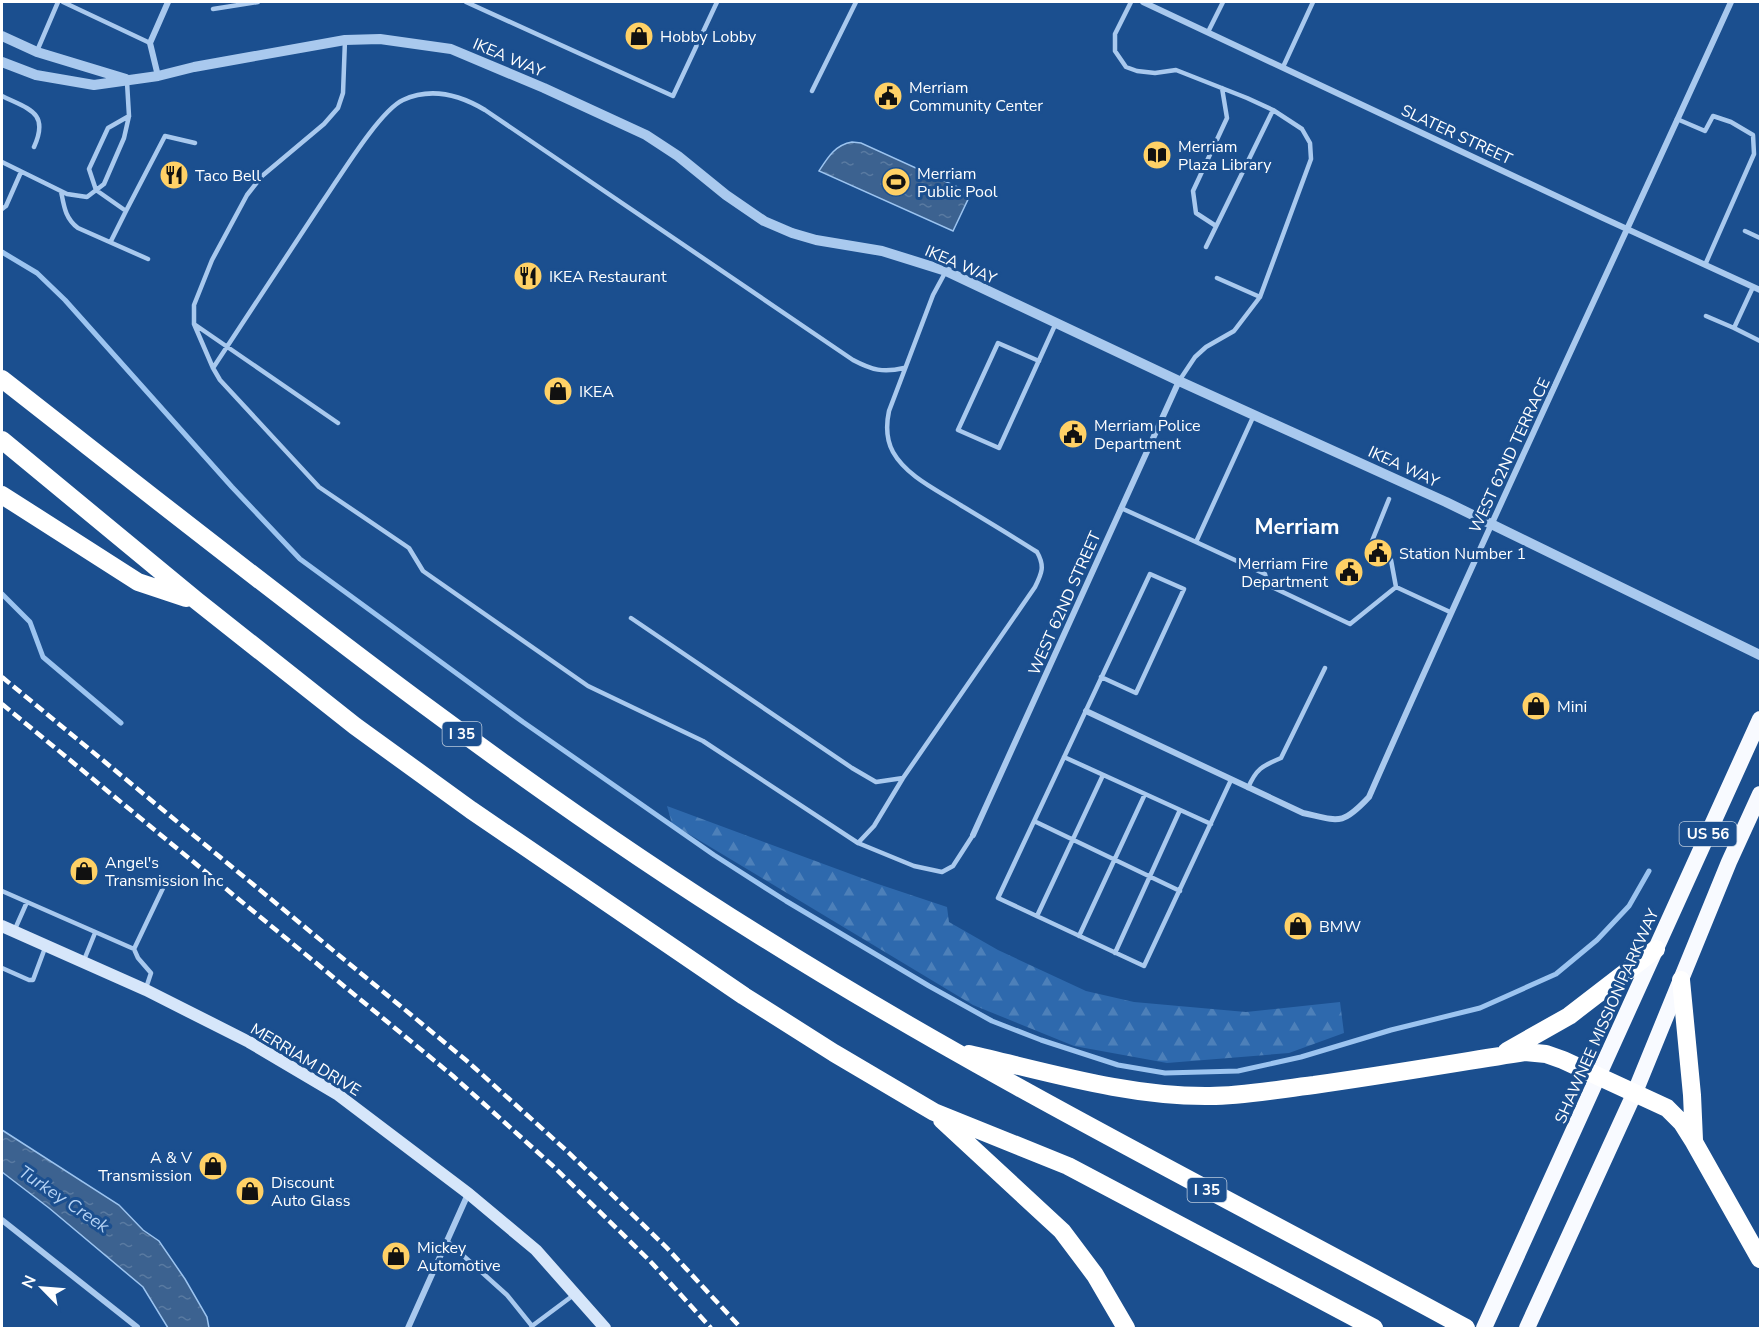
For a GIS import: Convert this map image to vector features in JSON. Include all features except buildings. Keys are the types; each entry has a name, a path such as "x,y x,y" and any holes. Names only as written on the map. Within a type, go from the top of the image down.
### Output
{"highway":[{"name":"I 35","path":"2,379 349,651 566,808 759,935 1029,1095 1466,1329"},
{"name":"I 35","path":"2,440 197,601 355,726 489,822 744,996 934,1112 1068,1166 1374,1329"},
{"path":"2,495 138,582 197,601"},
{"name":"SHAWNEE MISSION PARKWAY","path":"1484,1329 1761,719"},
{"name":"US 56","path":"1761,794 1729,862 1682,980 1694,1142 1761,1259"},
{"path":"1497,1056 1569,1016 1656,949"},
{"path":"1527,1329 1635,1092 1682,980"},
{"path":"949,1049 1103,1085 1159,1094 1210,1096 1257,1093 1525,1052 1546,1054 1667,1108 1694,1142"},
{"path":"934,1112 1062,1231 1095,1275 1126,1329"}],"main road":[{"name":"MERRIAM DRIVE","path":"5,928 146,990 249,1042 337,1094 469,1194 536,1250 605,1329"}],"street":[{"path":"158,76 150,43 168,2"},
{"name":"SLATER STREET","path":"1143,2 1761,290"},
{"name":"WEST 62ND TERRACE","path":"1086,711 1303,813 1337,820 1354,813 1369,797 1450,612 1731,2"},
{"name":"IKEA WAY","path":"2,36 37,52 126,79"},
{"name":"IKEA WAY","path":"2,62 36,75 94,85 158,76 345,40 380,39 451,49 544,88 646,135 765,221 792,233 816,240 882,251 946,271 1179,381 1358,461 1761,655"},
{"name":"WEST 62ND STREET","path":"973,835 1179,381"},
{"path":"411,1327 469,1194"},
{"path":"2,1220 137,1327"}],"lane":[{"path":"37,52 58,2"},
{"path":"63,2 150,43"},
{"path":"213,9 258,2"},
{"path":"466,2 674,96 717,2"},
{"path":"812,91 856,2"},
{"path":"1131,2 1115,34 1115,51 1126,67 1155,73 1176,70 1222,88 1273,110 1302,129 1310,143 1311,159 1260,297 1234,331 1206,347 1195,357 1179,381"},
{"path":"1208,32 1223,2"},
{"path":"1283,67 1313,2"},
{"path":"345,40 343,93 338,108 324,124 262,176 247,195 212,260 194,305 194,324 220,380 319,486 408,548 423,571 588,686 703,741 858,843 914,866 942,872 953,866 973,835"},
{"path":"2,162 67,194 87,197 104,184 124,138 129,116 126,79"},
{"path":"1216,226 1196,213 1193,191 1227,118 1222,88"},
{"path":"213,368 348,164 385,114 402,101 422,95 450,94 468,100 490,113 853,360 886,372 904,368"},
{"path":"2,96 31,111 39,118 40,130 34,147"},
{"path":"1206,247 1273,110"},
{"path":"126,211 96,190 90,169 108,128 129,116"},
{"path":"1677,119 1705,131 1713,116 1731,122 1753,135 1754,154 1705,265"},
{"path":"111,242 165,136 195,143"},
{"path":"2,209 6,206 21,172"},
{"path":"61,190 66,217 78,228 148,259"},
{"path":"1745,231 1761,238"},
{"path":"858,843 874,826 903,778 1035,587 1043,572 1042,561 1037,552 922,481 899,461 888,438 886,422 904,368 933,295 946,271"},
{"path":"1218,278 1260,297"},
{"path":"1734,328 1753,286"},
{"path":"1706,316 1761,341"},
{"path":"1039,362 998,343 958,430 999,448 1039,362 1056,323"},
{"path":"194,324 338,423"},
{"path":"1196,542 1254,415"},
{"path":"1389,499 1368,551 1391,560 1396,587"},
{"path":"1121,508 1265,574 1268,585 1350,624 1396,587"},
{"path":"1101,677 1136,693 1184,589 1150,574 1101,677 998,898 1144,966 1231,780"},
{"path":"1396,587 1450,612"},
{"path":"631,618 852,768 876,782 903,778"},
{"path":"1248,788 1254,773 1268,763 1281,758 1324,668"},
{"path":"1064,757 1210,824"},
{"path":"1037,916 1103,775"},
{"path":"1079,936 1145,794"},
{"path":"1115,953 1180,810"},
{"path":"1034,821 1180,891"},
{"path":"134,949 164,886"},
{"path":"2,891 134,949 138,958 151,973 146,990"},
{"path":"5,928 27,902"},
{"path":"83,962 95,933"},
{"path":"2,968 29,981 33,980 46,946"},
{"path":"447,1241 507,1295 531,1328 575,1294"}],"green space":[{"path":"667,806 875,883 947,907 949,922 998,950 1086,991 1134,1002 1246,1012 1340,1002 1344,1033 1289,1053 1167,1063 1074,1046 973,1005 672,824"}],"water":[{"name":"Merriam Public Pool","path":"852,142 861,143 971,193 953,231 819,171 836,149"},
{"name":"Turkey Creek","path":"2,1130 119,1205 143,1230 159,1241 207,1317 209,1328 168,1328 143,1287 49,1208 2,1172"}],"waterway":[{"path":"2,252 37,273 65,300 232,487 300,559 523,722 714,855 786,901 929,986 992,1021 1041,1040 1118,1065 1165,1073 1238,1071 1301,1057 1391,1030 1480,1008 1556,974 1597,940 1629,906 1649,871"},
{"path":"2,594 30,622 43,657 121,723"}],"railway":[{"path":"2,677 467,1061 567,1151 666,1247 741,1328"},
{"path":"2,704 453,1076 553,1166 650,1261 711,1328"}],"place":[{"name":"Hobby Lobby","path":"639,36"},
{"name":"Merriam Community Center","path":"888,96"},
{"name":"Merriam Plaza Library","path":"1157,155"},
{"name":"Taco Bell","path":"174,175"},
{"name":"Merriam Public Pool","path":"896,182"},
{"name":"IKEA Restaurant","path":"528,276"},
{"name":"IKEA","path":"558,391"},
{"name":"Merriam Police Department","path":"1073,434"},
{"name":"Station Number 1","path":"1378,553"},
{"name":"Merriam Fire Department","path":"1349,572"},
{"name":"Mini","path":"1536,706"},
{"name":"Angel's Transmission Inc","path":"84,871"},
{"name":"BMW","path":"1298,926"},
{"name":"A & V Transmission","path":"213,1166"},
{"name":"Discount Auto Glass","path":"250,1191"},
{"name":"Mickey Automotive","path":"396,1256"}],"district":[{"name":"Merriam","path":"1297,526"}]}
